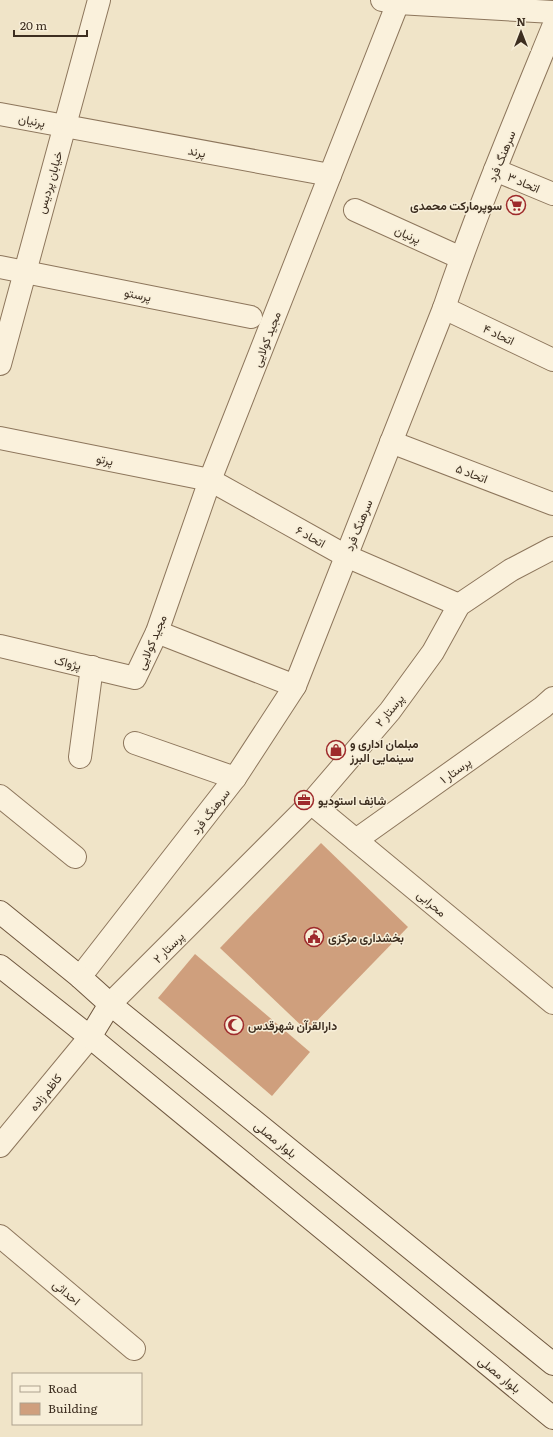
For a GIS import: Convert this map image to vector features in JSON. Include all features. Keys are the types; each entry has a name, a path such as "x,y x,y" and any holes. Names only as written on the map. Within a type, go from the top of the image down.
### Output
{"street":[{"name":"خیابان پردیس","path":"0,364 99,0"},
{"path":"393,1 553,12"},
{"name":"مجید کولایی","path":"136,678 157,632 210,480 330,175 393,1"},
{"name":"سرهنگ فرد","path":"80,977 235,778 295,686 444,308 461,258 495,170 553,27"},
{"name":"پرنیان","path":"0,114 65,126"},
{"name":"پرند","path":"65,126 330,175"},
{"name":"اتحاد ۳","path":"495,170 553,194"},
{"name":"پرنیان","path":"355,210 461,258"},
{"name":"پرستو","path":"0,267 251,317"},
{"name":"اتحاد ۴","path":"444,308 553,360"},
{"name":"پرتو","path":"0,438 210,480"},
{"name":"اتحاد ۵","path":"391,442 553,504"},
{"name":"اتحاد ۶","path":"210,480 346,556 459,605"},
{"name":"پرستار ۲","path":"90,1037 110,1004 311,803 390,711 433,652 459,605 511,570 553,548"},
{"path":"157,632 295,686"},
{"name":"پژواک","path":"0,646 136,678"},
{"path":"80,757 92,667"},
{"name":"پرستار ۱","path":"356,840 550,707"},
{"path":"136,743 235,778"},
{"path":"0,796 75,857"},
{"name":"محرابی","path":"311,803 553,1003"},
{"name":"بلوار مصلی","path":"0,912 80,977 110,1004 553,1364"},
{"name":"بلوار مصلی","path":"0,966 90,1037 553,1418"},
{"name":"کاظم زاده","path":"0,1146 90,1037"},
{"name":"احداثی","path":"0,1236 134,1349"}],"building":[{"name":"بخشداری مرکزی","path":"321,843 408,927 307,1031 220,948"},
{"name":"دارالقرآن شهرقدس","path":"195,954 310,1052 272,1096 158,998"}],"place":[{"name":"سوپرمارکت محمدی","path":"516,205"},
{"name":"مبلمان اداری و سینمایی البرز","path":"336,750"},
{"name":"شانِف استودیو","path":"304,800"},
{"name":"بخشداری مرکزی","path":"314,937"},
{"name":"دارالقرآن شهرقدس","path":"234,1025"}]}
